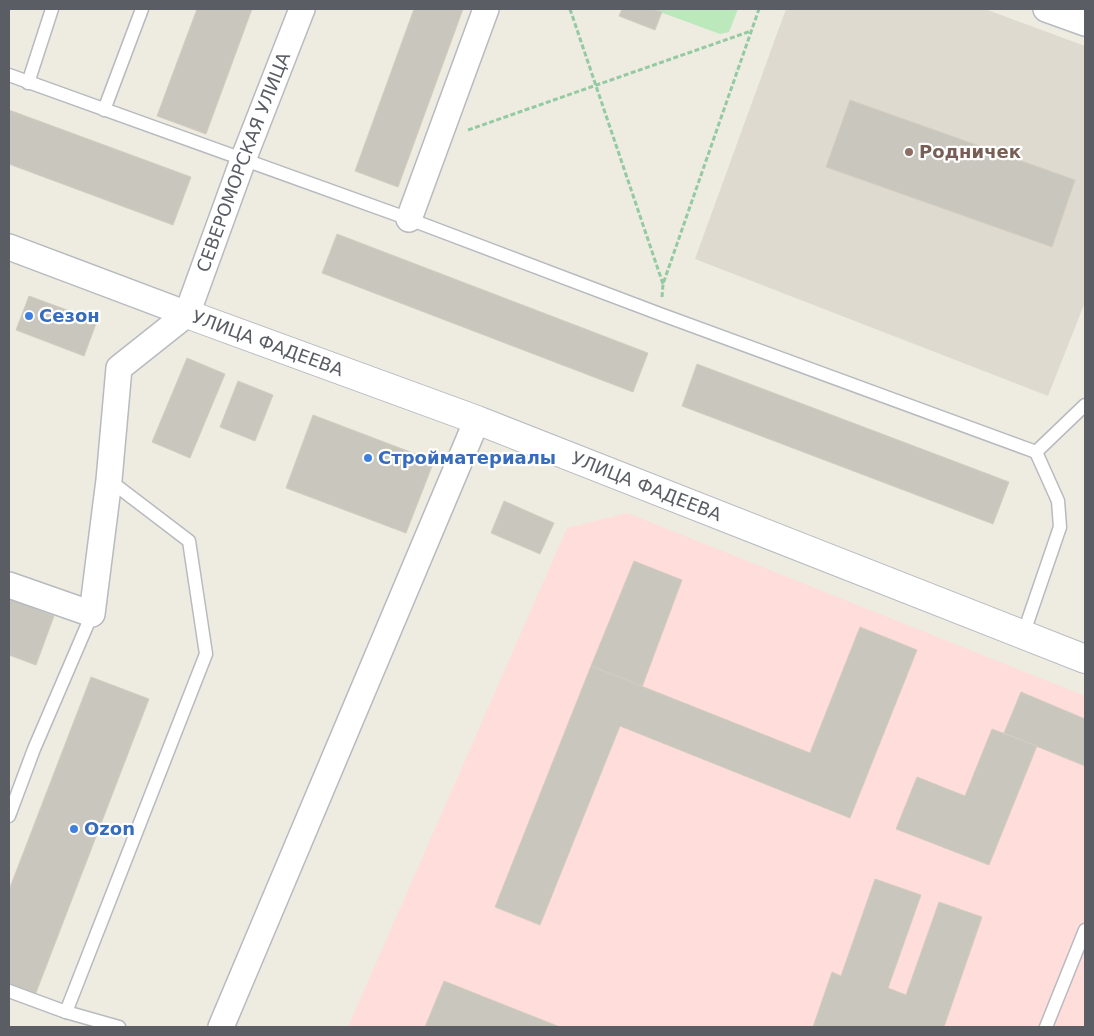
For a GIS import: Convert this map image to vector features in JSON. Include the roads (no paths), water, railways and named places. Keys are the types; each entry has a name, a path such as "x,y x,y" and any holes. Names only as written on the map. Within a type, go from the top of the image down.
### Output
{"street":[{"name":"СЕВЕРОМОРСКАЯ УЛИЦА","path":"187,314 243,160 302,9"},
{"path":"409,219 486,9"},
{"path":"1046,9 1085,23"},
{"name":"УЛИЦА ФАДЕЕВА","path":"9,247 478,420 1085,659"},
{"path":"9,585 92,614 109,480 119,368 187,314"},
{"path":"221,1027 478,420"}],"lane":[{"path":"28,82 52,9"},
{"path":"104,110 142,9"},
{"path":"9,75 409,219 660,314 1036,452 1058,501 1060,527 1023,635"},
{"path":"1036,452 1085,405"},
{"path":"66,1012 206,654 189,541 109,480"},
{"path":"9,816 34,750 92,614"},
{"path":"1046,1027 1085,930"},
{"path":"9,990 66,1012 119,1027"}],"place":[{"name":"Родничек","path":"909,152"},
{"name":"Сезон","path":"29,316"},
{"name":"Стройматериалы","path":"368,458"},
{"name":"Ozon","path":"74,829"}]}
